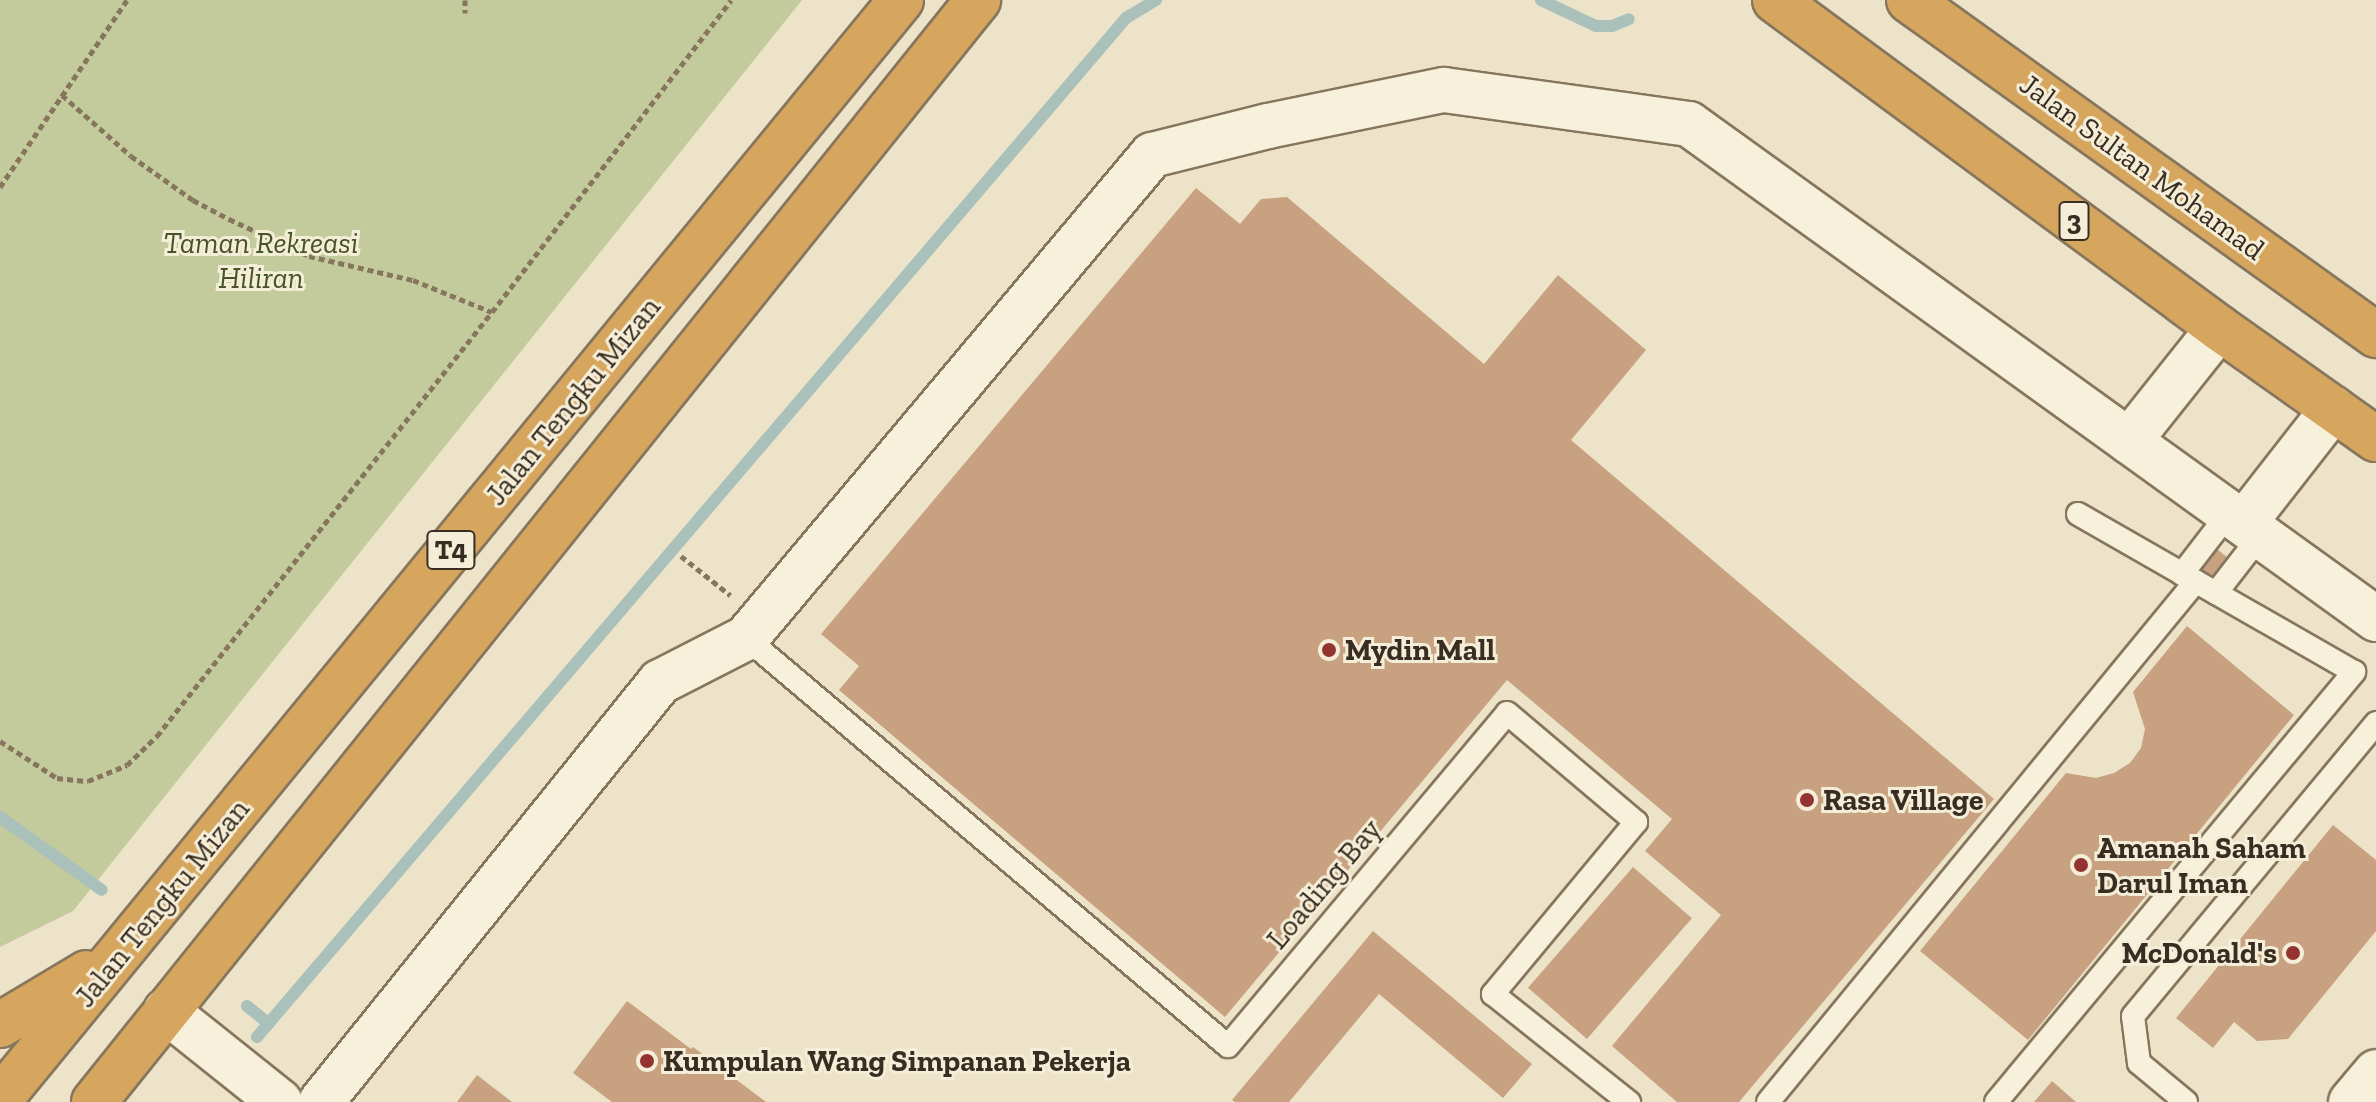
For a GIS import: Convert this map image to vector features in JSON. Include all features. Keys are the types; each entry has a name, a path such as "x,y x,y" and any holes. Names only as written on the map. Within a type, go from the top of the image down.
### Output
{"highway":[{"name":"Jalan Tengku Mizan","path":"0,1099 901,0"},
{"name":"T4","path":"94,1102 978,0"},
{"path":"1767,0 1809,25"},
{"name":"3","path":"1775,0 2219,328 2376,439"},
{"name":"Jalan Sultan Mohamad","path":"1909,0 2376,335"},
{"path":"0,1025 71,985 134,937"},
{"path":"131,1102 166,1011"}],"street":[{"path":"321,1102 660,682 754,629 1152,155 1268,126 1444,90 1689,124 2376,619"},
{"path":"2129,441 2219,328"},
{"path":"2245,524 2333,409"},
{"path":"166,1011 280,1102"},
{"path":"2351,1102 2376,1072"}],"lane":[{"path":"1996,1102 2354,672 2078,514"},
{"path":"1768,1102 2189,578 2245,524"},
{"path":"2216,593 2245,524"},
{"name":"Loading Bay","path":"754,629 1228,1046 1507,713 1636,822 1493,994 1629,1102"},
{"path":"2186,1102 2139,1063 2133,1016 2376,723"}],"path":[{"path":"0,187 127,0"},
{"path":"465,0 465,13"},
{"path":"0,741 57,778 88,781 127,765 157,736 492,312 731,0"},
{"path":"62,95 131,156 193,200 229,219 309,256 413,280 492,312"},
{"path":"681,556 754,629"}],"green space":[{"name":"Taman Rekreasi Hiliran","path":"0,0 802,0 73,911 0,947"}],"building":[{"name":"Mydin Mall","path":"1196,188 1240,224 1261,199 1287,197 1484,364 1558,275 1646,350 1571,440 1994,799 1739,1102 1677,1102 1612,1046 1721,915 1645,851 1672,819 1507,680 1225,1017 839,690 859,666 821,634"},
{"path":"2213,546 2231,560 2214,582 2196,568"},
{"name":"Amanah Saham Darul Iman","path":"2187,626 2294,715 2028,1040 1920,951 2066,773 2096,778 2114,773 2130,763 2141,748 2145,729 2133,692"},
{"name":"McDonald's","path":"2333,825 2376,860 2376,931 2288,1039 2257,1041 2234,1022 2213,1048 2176,1018"},
{"path":"1633,867 1692,918 1587,1039 1528,988"},
{"path":"1373,931 1532,1064 1503,1098 1379,994 1289,1102 1232,1100"},
{"name":"Kumpulan Wang Simpanan Pekerja","path":"627,1001 766,1102 612,1102 573,1073"},
{"path":"477,1075 512,1102 457,1102"},
{"path":"2052,1081 2076,1102 2034,1102"}],"waterway":[{"path":"257,1037 1126,18 1156,0"},
{"path":"1541,0 1596,26 1612,26 1629,19"},
{"path":"0,817 102,890"},
{"path":"247,1006 269,1024"}],"place":[{"name":"Mydin Mall","path":"1329,650"},
{"name":"Rasa Village","path":"1807,800"},
{"name":"Amanah Saham Darul Iman","path":"2081,865"},
{"name":"McDonald's","path":"2293,953"},
{"name":"Kumpulan Wang Simpanan Pekerja","path":"647,1061"}]}
